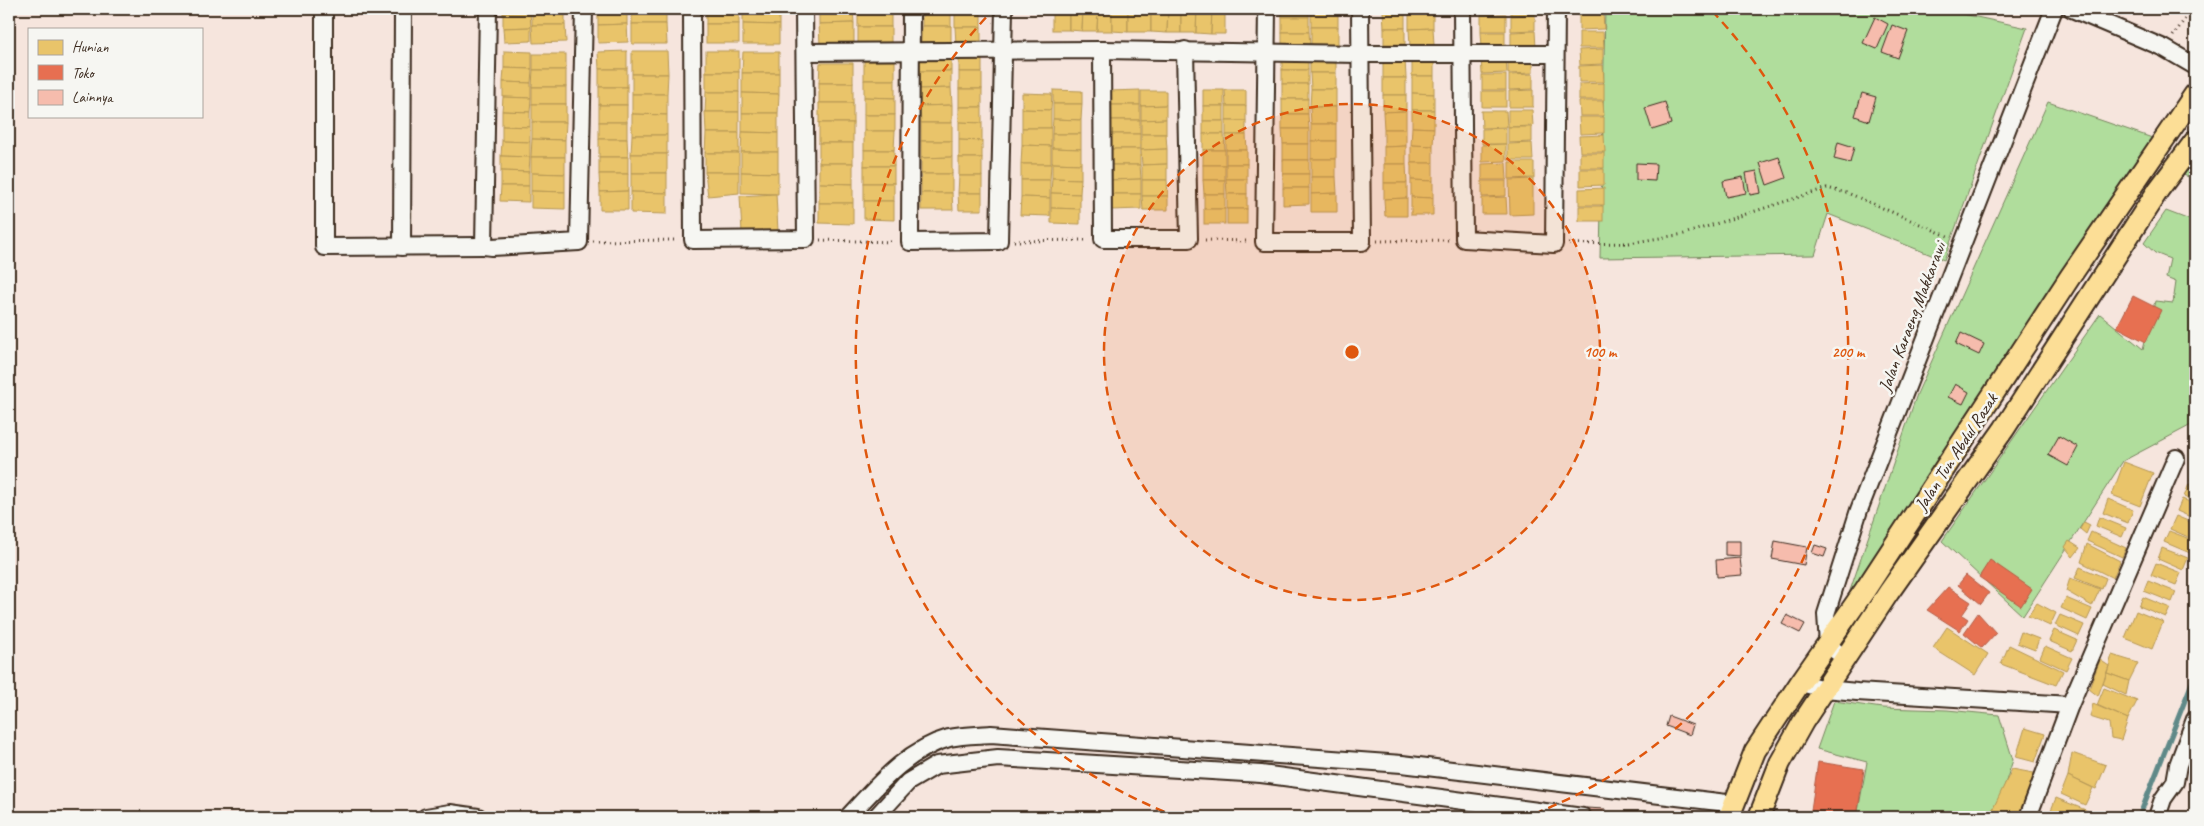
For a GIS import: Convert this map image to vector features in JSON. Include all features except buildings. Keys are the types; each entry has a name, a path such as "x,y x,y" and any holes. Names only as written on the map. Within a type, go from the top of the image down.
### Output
{"main road":[{"name":"Jalan Tun Abdul Razak","path":"1732,810 1755,751 1828,644 2070,277 2195,94"},
{"name":"Jalan Tun Abdul Razak","path":"1759,817 1780,764 1825,689 1889,592 2004,429 2159,189 2195,141"}],"street":[{"path":"324,9 324,247 484,246 578,242 584,9"},
{"path":"402,247 403,9"},
{"path":"484,246 488,9"},
{"path":"692,9 693,240 806,239 806,52 804,9"},
{"path":"911,9 910,242 999,241 1004,9"},
{"path":"1267,9 1264,242 1362,242 1360,9"},
{"path":"1462,9 1464,239 1554,244 1556,9"},
{"name":"Jalan Karaeng Makkarawi","path":"1828,644 1825,622 1839,569 1859,510 2054,9"},
{"path":"2072,9 2164,48 2195,66"},
{"path":"1102,50 1103,239 1189,239 1185,50"},
{"path":"806,52 1185,50 1360,54 1555,54"},
{"path":"2028,817 2070,705 2176,458"},
{"path":"1828,644 1846,659"},
{"path":"1800,683 1825,689 2070,705"},
{"path":"2157,817 2164,799 2175,782 2178,765 2195,719"},
{"path":"848,817 901,763 924,748 950,738 991,734 1402,764 1732,810"},
{"path":"876,817 908,782 937,765 998,758 1261,774 1583,817"},
{"path":"426,817 450,813 478,817"}],"path":[{"path":"2164,48 2192,9 2195,11"},
{"path":"1554,244 1629,243 1684,234 1827,188 1850,194 1962,242"},
{"path":"806,239 910,242"},
{"path":"999,241 1103,239"},
{"path":"1189,239 1264,242"},
{"path":"1362,242 1464,239"},
{"path":"578,242 693,240"}],"green space":[{"path":"1605,9 1940,9 2027,28 1944,260 1828,214 1815,255 1600,258"},
{"path":"2048,102 2161,141 1839,623 1917,394"},
{"path":"2195,158 2195,179 2183,175"},
{"path":"2166,211 2195,222 2195,423 2123,461 2023,616 1942,541 2100,314 2143,349 2155,301 2173,303 2176,282 2166,278 2170,259 2155,253 2144,243"},
{"path":"1834,701 1882,708 1947,710 1999,715 2013,760 1994,817 1857,817 1867,762 1817,749"}],"waterway":[{"path":"2139,817 2195,675"}]}
